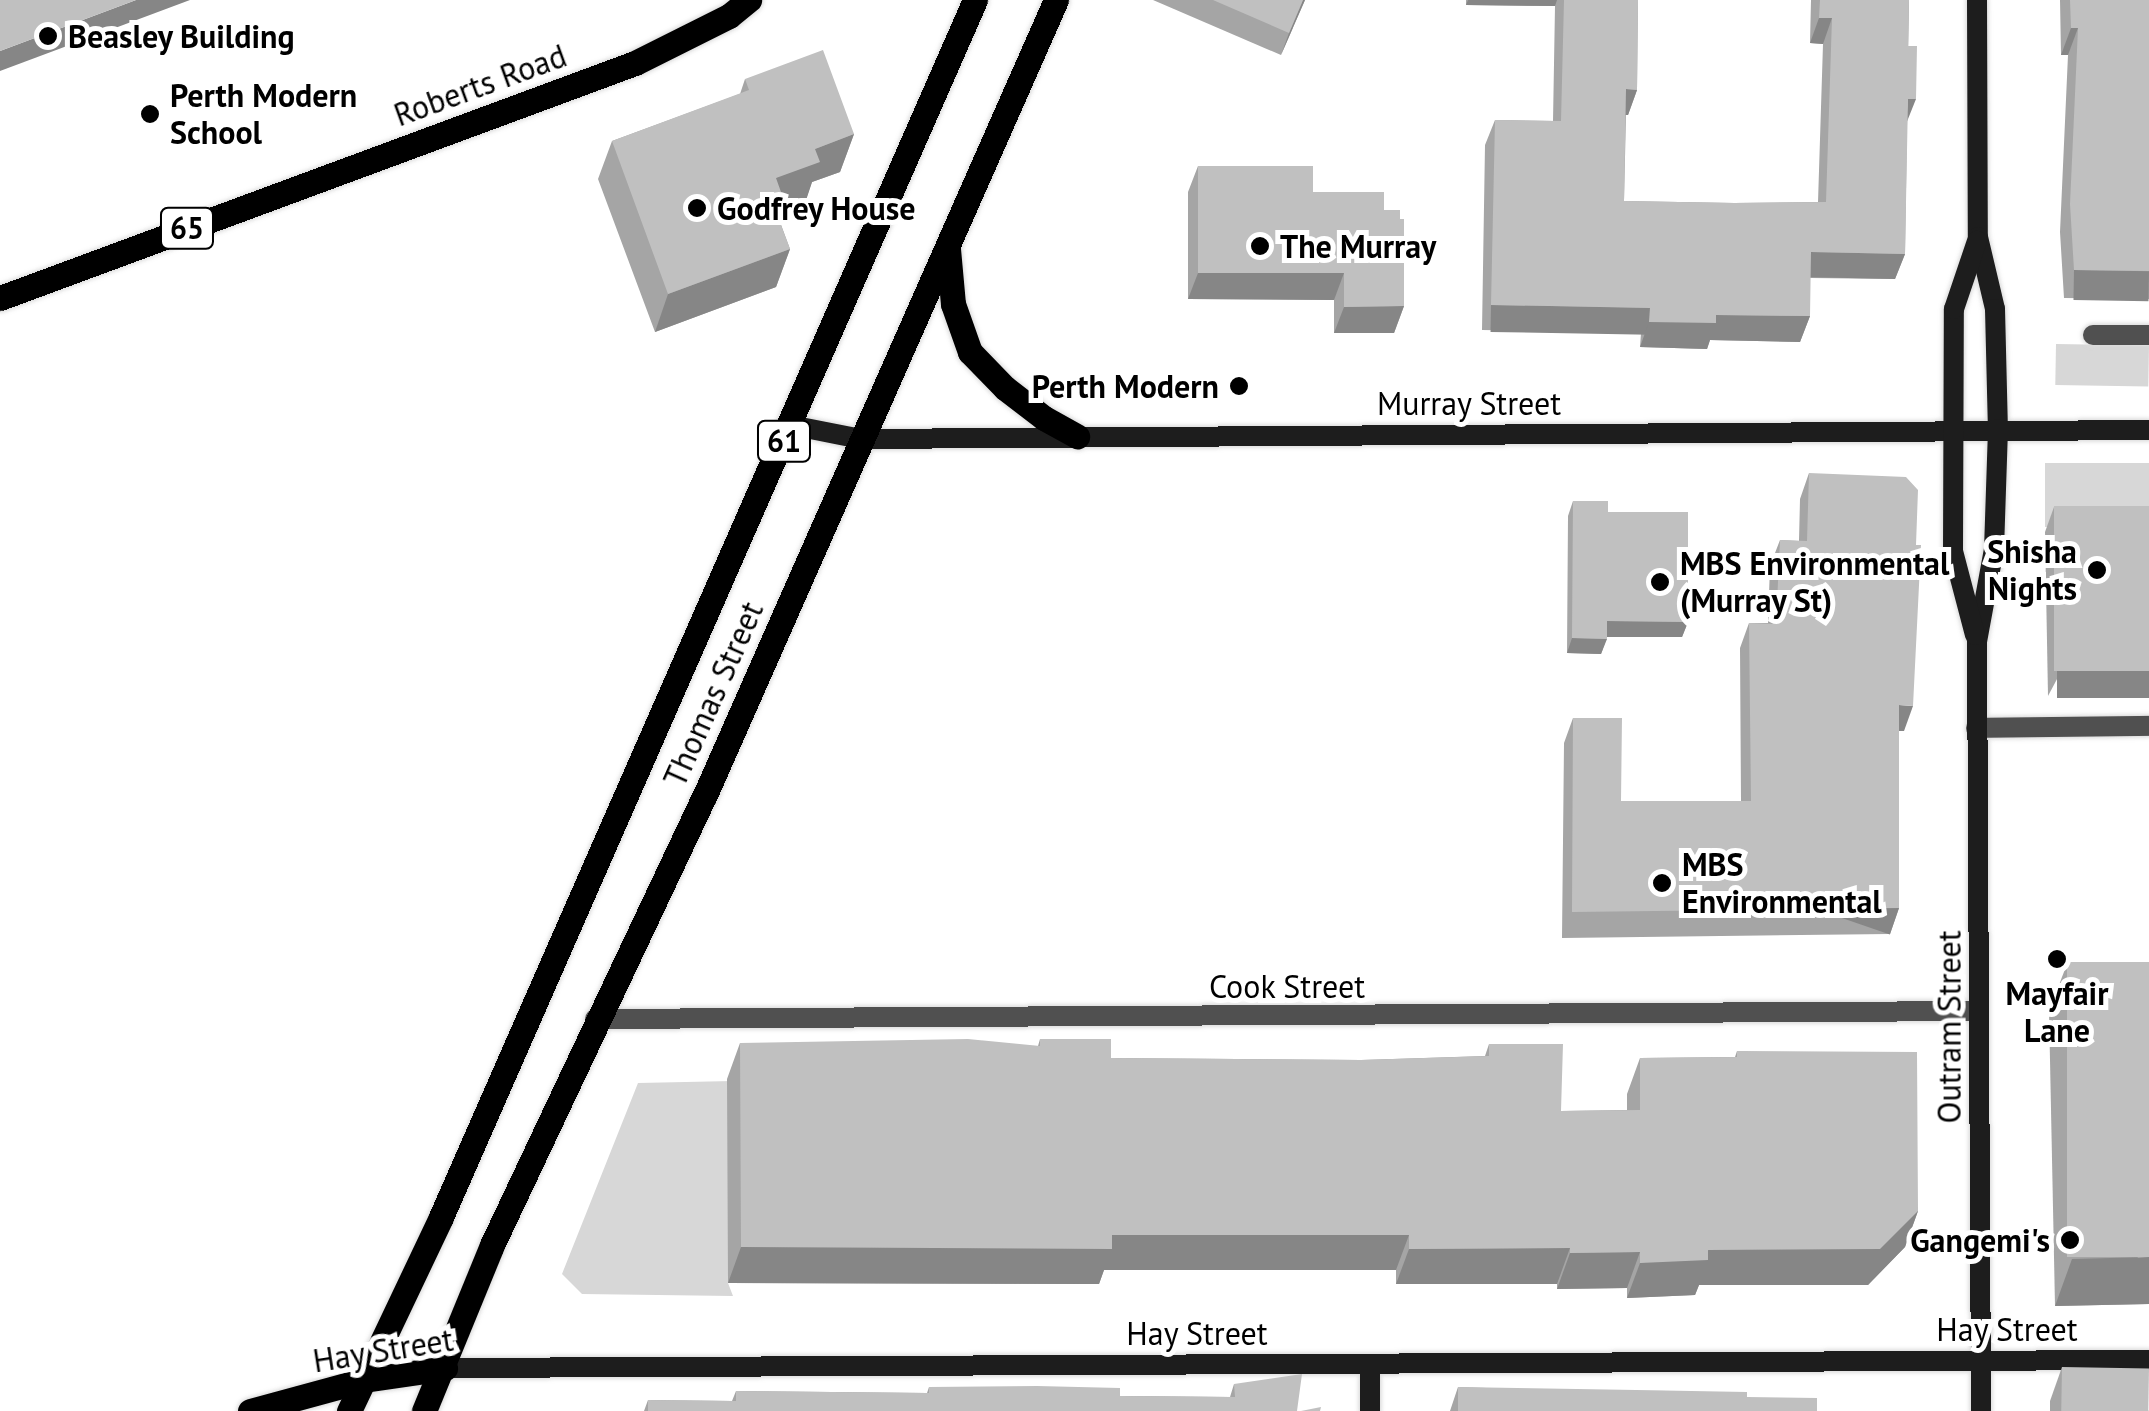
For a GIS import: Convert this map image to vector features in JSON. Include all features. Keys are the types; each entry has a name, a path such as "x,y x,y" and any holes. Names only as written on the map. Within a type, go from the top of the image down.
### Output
{"main road":[{"name":"Roberts Road","path":"0,298 634,62 729,16 749,0"},
{"name":"Thomas Street","path":"350,1411 449,1199 975,0"},
{"name":"Thomas Street","path":"424,1411 445,1368 492,1244 595,1019 705,794 1056,0"},
{"name":"Outram Street","path":"1977,0 1978,237 1994,309 1998,430 1994,549 1977,642 1980,1411"},
{"name":"Outram Street","path":"1977,642 1954,550 1954,309 1978,237"},
{"path":"948,239 953,304 970,352 1005,388 1044,418 1077,436"},
{"name":"Murray Street","path":"790,425 861,439 2149,430"},
{"name":"Hay Street","path":"250,1411 364,1380 445,1368 2149,1360"},
{"path":"1370,1364 1370,1411"}],"street":[{"path":"2093,335 2149,335"},
{"path":"1976,728 2149,726"},
{"name":"Cook Street","path":"595,1019 1979,1011"}],"shaded area":[{"path":"2056,344 2149,346 2148,387 2055,385"},
{"path":"2045,463 2149,463 2149,527 2045,527"},
{"path":"733,1081 728,1283 733,1296 582,1294 562,1274 638,1083"}],"building":[{"path":"0,0 136,0 0,51"},
{"path":"1213,0 1303,0 1289,33"},
{"path":"1564,0 1638,0 1637,90 1626,89 1624,201 1734,203 1826,202 1832,18 1819,18 1820,0 1909,0 1908,46 1917,46 1916,99 1908,99 1905,254 1811,252 1810,316 1716,315 1716,323 1649,322 1650,308 1491,305 1495,120 1561,121"},
{"path":"2070,0 2149,0 2149,271 2074,270 2070,204 2078,28 2071,28"},
{"name":"Godfrey House","path":"823,50 854,134 815,149 820,162 776,178 781,192 770,196 790,249 668,294 612,141 749,90 745,79"},
{"path":"1198,166 1313,166 1313,192 1384,192 1384,210 1400,210 1400,219 1404,219 1404,306 1344,307 1344,273 1198,273"},
{"path":"1809,473 1906,477 1918,490 1916,545 1921,545 1913,706 1899,705 1899,908 1572,912 1573,718 1622,718 1621,801 1751,801 1749,623 1776,624 1780,540 1807,541"},
{"path":"1573,501 1608,501 1608,512 1688,512 1688,622 1607,621 1607,639 1572,638"},
{"path":"2054,506 2149,506 2149,671 2054,671"},
{"path":"2067,962 2149,962 2149,1257 2067,1257"},
{"path":"968,1039 1040,1046 1040,1039 1111,1039 1111,1058 1361,1060 1489,1056 1489,1044 1563,1044 1561,1111 1640,1110 1640,1058 1737,1057 1737,1051 1917,1052 1918,1211 1880,1249 1708,1250 1708,1260 1640,1263 1640,1252 1570,1253 1570,1248 1409,1249 1409,1235 1112,1235 1112,1249 741,1247 740,1043"},
{"path":"2062,1367 2149,1369 2148,1411 2061,1411"},
{"path":"1302,1374 1297,1411 648,1411 648,1400 736,1401 736,1391 929,1393 929,1387 1037,1386 1120,1388 1120,1396 1235,1397 1234,1384"},
{"path":"1458,1387 1747,1392 1747,1397 1817,1398 1817,1411 1458,1411"}],"place":[{"name":"Beasley Building","path":"48,36"},
{"name":"Perth Modern School","path":"150,114"},
{"name":"Godfrey House","path":"697,208"},
{"name":"The Murray","path":"1260,246"},
{"name":"Perth Modern","path":"1239,386"},
{"name":"Shisha Nights","path":"2097,570"},
{"name":"MBS Environmental (Murray St)","path":"1660,582"},
{"name":"MBS Environmental","path":"1662,883"},
{"name":"Mayfair Lane","path":"2057,959"},
{"name":"Gangemi's","path":"2070,1240"}]}
